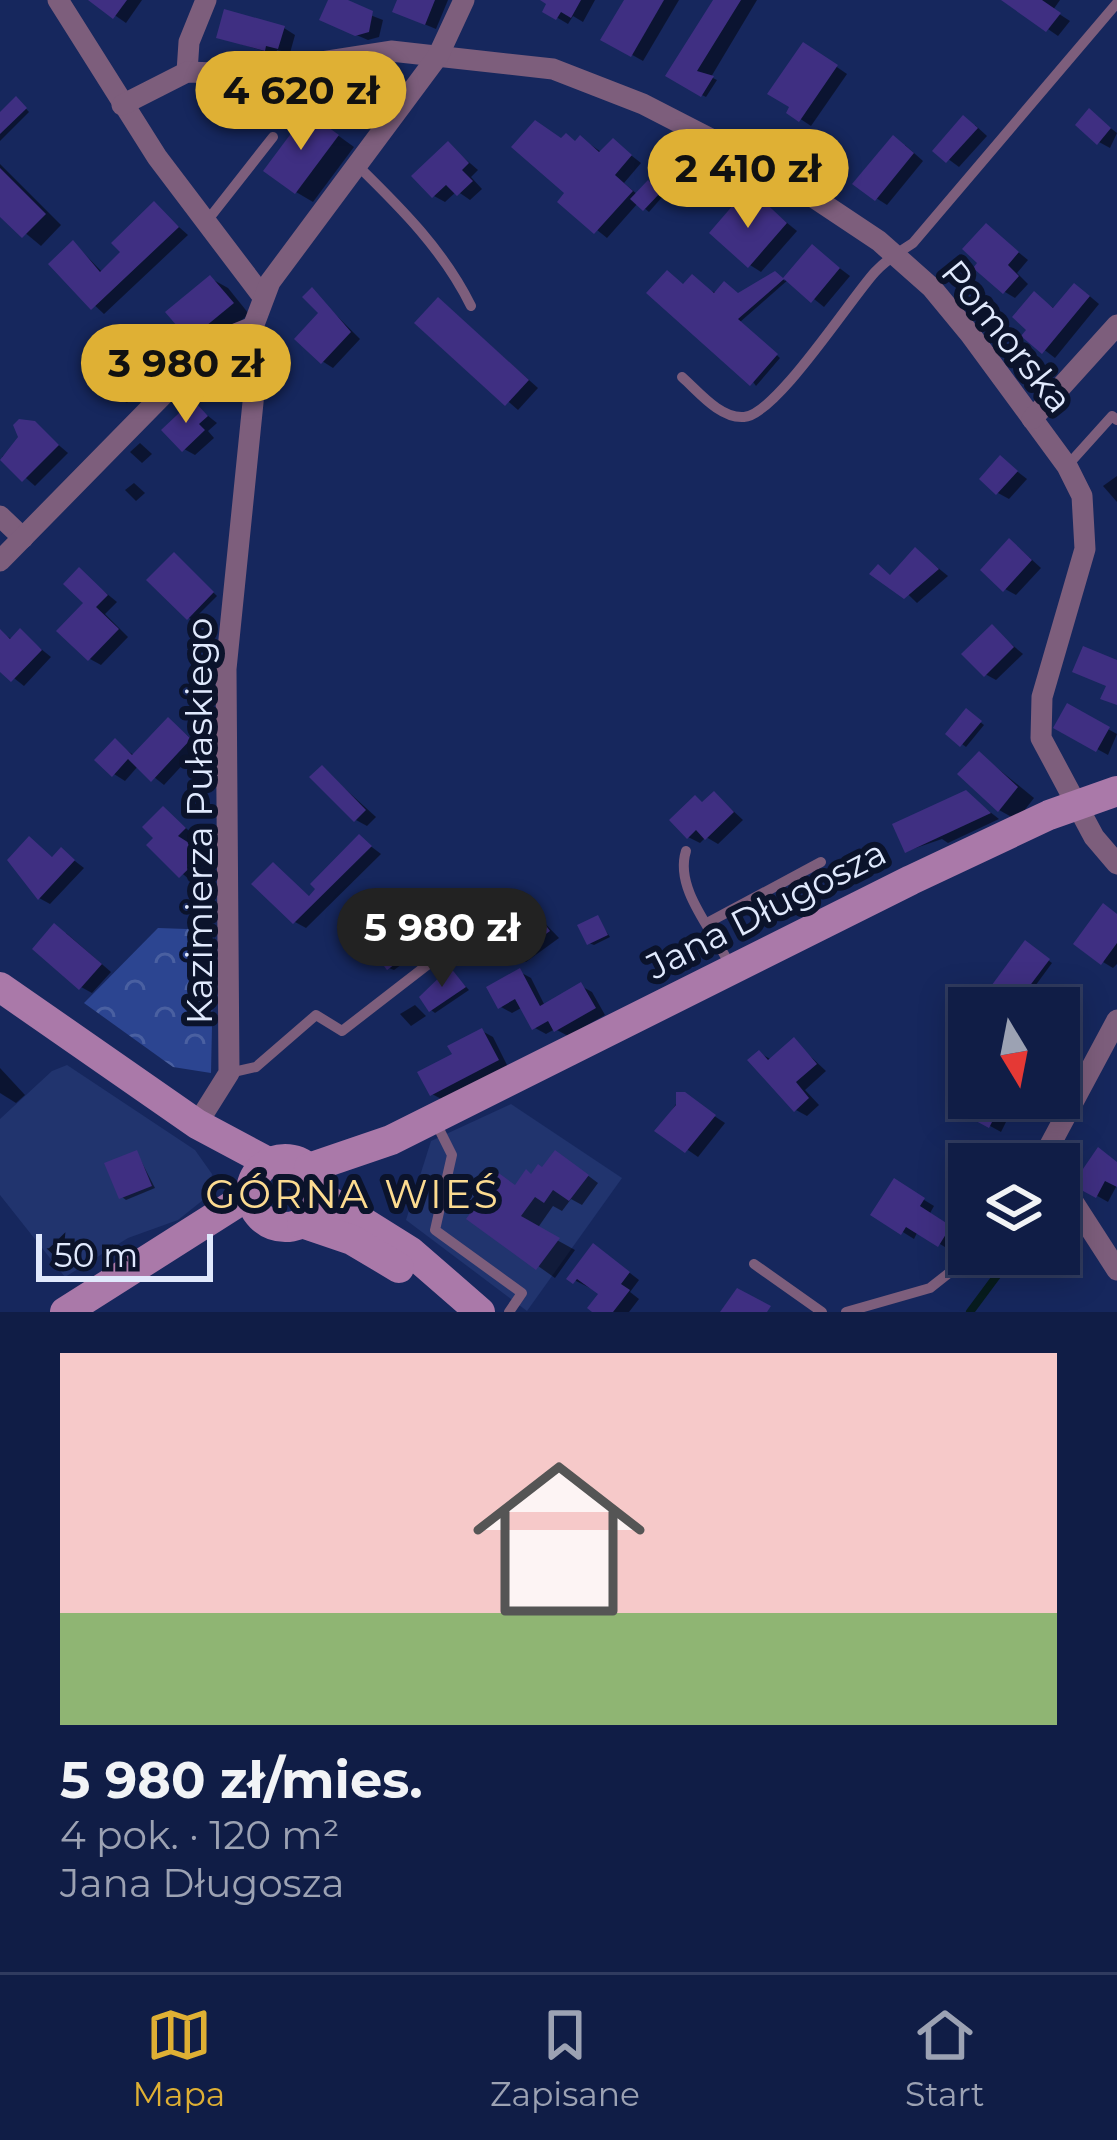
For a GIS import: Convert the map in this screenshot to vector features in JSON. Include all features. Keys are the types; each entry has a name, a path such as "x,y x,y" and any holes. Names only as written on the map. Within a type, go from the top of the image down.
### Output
{"street":[{"path":"58,0 122,105 263,297"},
{"path":"122,105 187,72 189,42 206,0"},
{"name":"Kazimierza Pułaskiego","path":"197,1124 229,1073 226,669 257,363 253,327 263,297 438,56 464,0"},
{"name":"Pomorska","path":"187,72 244,74 391,51 553,69 597,83 822,198 895,255 944,304 1067,466 1082,496 1087,533 1040,719 1041,738 1076,806 1117,864"},
{"path":"1032,419 1117,325"},
{"path":"0,561 215,342 253,327"},
{"path":"0,516 22,538"},
{"name":"Jana Długosza","path":"316,1184 434,1118 983,845 1117,791"},
{"path":"0,987 197,1124 259,1191 283,1228 302,1223 314,1211 316,1184"},
{"path":"1052,1143 1117,1019"},
{"path":"65,1312 259,1191 290,1159 316,1184 411,1252 477,1310"},
{"path":"1080,1213 1117,1270"},
{"path":"302,1223 352,1240 477,1310"}],"lane":[{"path":"682,377 722,412 744,417 759,411 895,255 913,244 1117,3"},
{"path":"207,221 273,137"},
{"path":"356,164 414,221 455,273 471,306"},
{"path":"1067,466 1112,416 1117,420"},
{"path":"686,851 680,872 732,970"},
{"path":"710,922 821,862"},
{"path":"229,1073 256,1067 316,1015 342,1031 466,935"},
{"path":"434,1118 452,1155 434,1230 523,1293 508,1312"},
{"path":"754,1264 822,1312"},
{"path":"846,1312 930,1288 948,1274"}],"shaded area":[{"path":"67,1065 195,1150 212,1174 208,1196 178,1220 128,1238 65,1277 0,1195 0,1119 52,1071"},
{"path":"511,1104 622,1178 527,1311 406,1220 431,1141"}],"green space":[{"path":"158,928 214,930 211,1073 173,1067 84,1003"}],"building":[{"path":"88,0 127,0 113,19"},
{"path":"328,0 348,0 373,11 369,32 355,36 319,20"},
{"path":"397,0 435,0 425,25 392,12"},
{"path":"540,0 581,0 571,18 561,12 556,20 542,12 546,4"},
{"path":"624,0 664,0 631,57 600,40"},
{"path":"713,0 741,0 697,71 714,76 701,97 665,76"},
{"path":"1001,0 1042,0 1061,13 1046,32"},
{"path":"224,9 285,26 278,49 266,46 265,51 216,38"},
{"path":"803,42 838,65 799,122 786,113 789,107 767,94"},
{"path":"16,96 27,108 0,134 0,112"},
{"path":"247,96 258,105 241,128 221,112 231,97 241,105"},
{"path":"1089,108 1111,128 1097,145 1075,125"},
{"path":"307,112 339,135 295,194 263,171"},
{"path":"963,115 978,128 946,163 932,151"},
{"path":"535,120 561,138 566,133 575,141 580,135 599,152 613,138 632,155 615,175 633,191 594,234 557,202 564,193 511,147"},
{"path":"893,135 914,153 875,201 852,184"},
{"path":"448,141 469,163 462,170 473,181 457,196 446,185 432,198 411,176"},
{"path":"0,168 46,214 22,238 0,217"},
{"path":"648,180 661,192 643,211 630,199"},
{"path":"759,197 787,223 748,268 709,233 734,204 745,213"},
{"path":"154,201 179,227 91,310 48,264 73,240 100,272 120,252 111,243"},
{"path":"986,223 1019,252 1008,265 1019,276 1003,294 973,268 977,263 962,249"},
{"path":"812,244 840,268 811,303 784,279 738,319 778,354 750,386 646,293 667,270 683,284 692,274 714,293 724,281 738,293 775,271 783,278"},
{"path":"210,275 234,303 189,340 165,312"},
{"path":"1074,283 1090,296 1042,354 1021,336 1026,330 1012,317 1034,291 1053,308"},
{"path":"312,287 351,332 321,364 294,339 318,313 302,297"},
{"path":"438,297 529,380 505,406 414,323"},
{"path":"136,327 152,344 132,364 137,377 114,399 85,377"},
{"path":"193,400 208,416 199,424 205,430 182,452 161,430"},
{"path":"19,419 35,421 59,445 22,482 0,460 18,437 13,425"},
{"path":"1000,455 1018,471 996,495 979,479"},
{"path":"1009,538 1032,560 1003,592 980,570"},
{"path":"915,547 939,569 904,599 869,574 878,564 890,575"},
{"path":"174,552 214,592 187,620 146,580"},
{"path":"79,567 108,595 96,607 119,629 88,661 56,631 83,603 63,584"},
{"path":"992,624 1014,647 984,677 961,654"},
{"path":"20,628 42,650 11,682 0,672 0,629 10,639"},
{"path":"1083,646 1117,660 1117,705 1100,699 1106,686 1072,672"},
{"path":"1067,703 1110,727 1096,752 1053,728"},
{"path":"966,708 982,721 960,747 945,734"},
{"path":"168,717 191,739 151,782 128,759 112,777 94,760 115,738 132,755"},
{"path":"979,751 1018,787 998,812 957,774"},
{"path":"322,765 366,810 354,822 309,777"},
{"path":"966,790 991,813 905,853 892,824"},
{"path":"714,791 734,812 705,840 696,830 687,839 669,820 695,795 702,802"},
{"path":"163,806 186,828 178,836 205,853 179,878 146,845 153,838 142,827"},
{"path":"359,834 372,846 293,924 251,884 273,862 309,896 315,889 310,884"},
{"path":"29,836 52,857 61,847 75,860 38,900 7,860"},
{"path":"1103,903 1117,914 1117,943 1101,965 1073,944"},
{"path":"533,908 550,931 513,958 497,935 507,928 501,920 511,912 518,920"},
{"path":"411,909 432,937 387,970 366,942"},
{"path":"598,915 608,935 587,945 577,925"},
{"path":"54,923 102,964 79,990 32,949"},
{"path":"1025,940 1050,959 1029,987 990,987"},
{"path":"450,967 466,987 429,1012 419,997"},
{"path":"520,968 540,1006 581,982 596,1008 554,1032 548,1021 532,1030 515,999 498,1009 486,987"},
{"path":"482,1028 499,1060 430,1096 417,1072 452,1054 447,1046"},
{"path":"794,1037 817,1064 796,1082 809,1098 794,1112 747,1060 759,1050 768,1060"},
{"path":"676,1092 685,1092 716,1115 685,1153 654,1131 676,1105"},
{"path":"972,1119 994,1119 989,1128"},
{"path":"1098,1147 1117,1162 1117,1187 1105,1181 1096,1198 1080,1189 1080,1173"},
{"path":"137,1150 152,1186 119,1199 104,1163"},
{"path":"555,1150 589,1175 569,1201 553,1190 544,1203 535,1197 521,1216 560,1238 536,1270 466,1219 488,1189 482,1184 493,1169 515,1185 526,1169 531,1174 538,1164 542,1167"},
{"path":"894,1178 925,1198 920,1206 948,1224 948,1231 938,1247 906,1227 901,1235 870,1215"},
{"path":"593,1243 630,1272 621,1284 630,1290 613,1312 592,1312 587,1308 598,1294 577,1279 573,1284 566,1279"},
{"path":"737,1288 771,1306 767,1312 720,1312"}],"waterway":[{"path":"970,1312 997,1275"}],"district":[{"name":"GÓRNA WIEŚ","path":"353,1194"}]}
